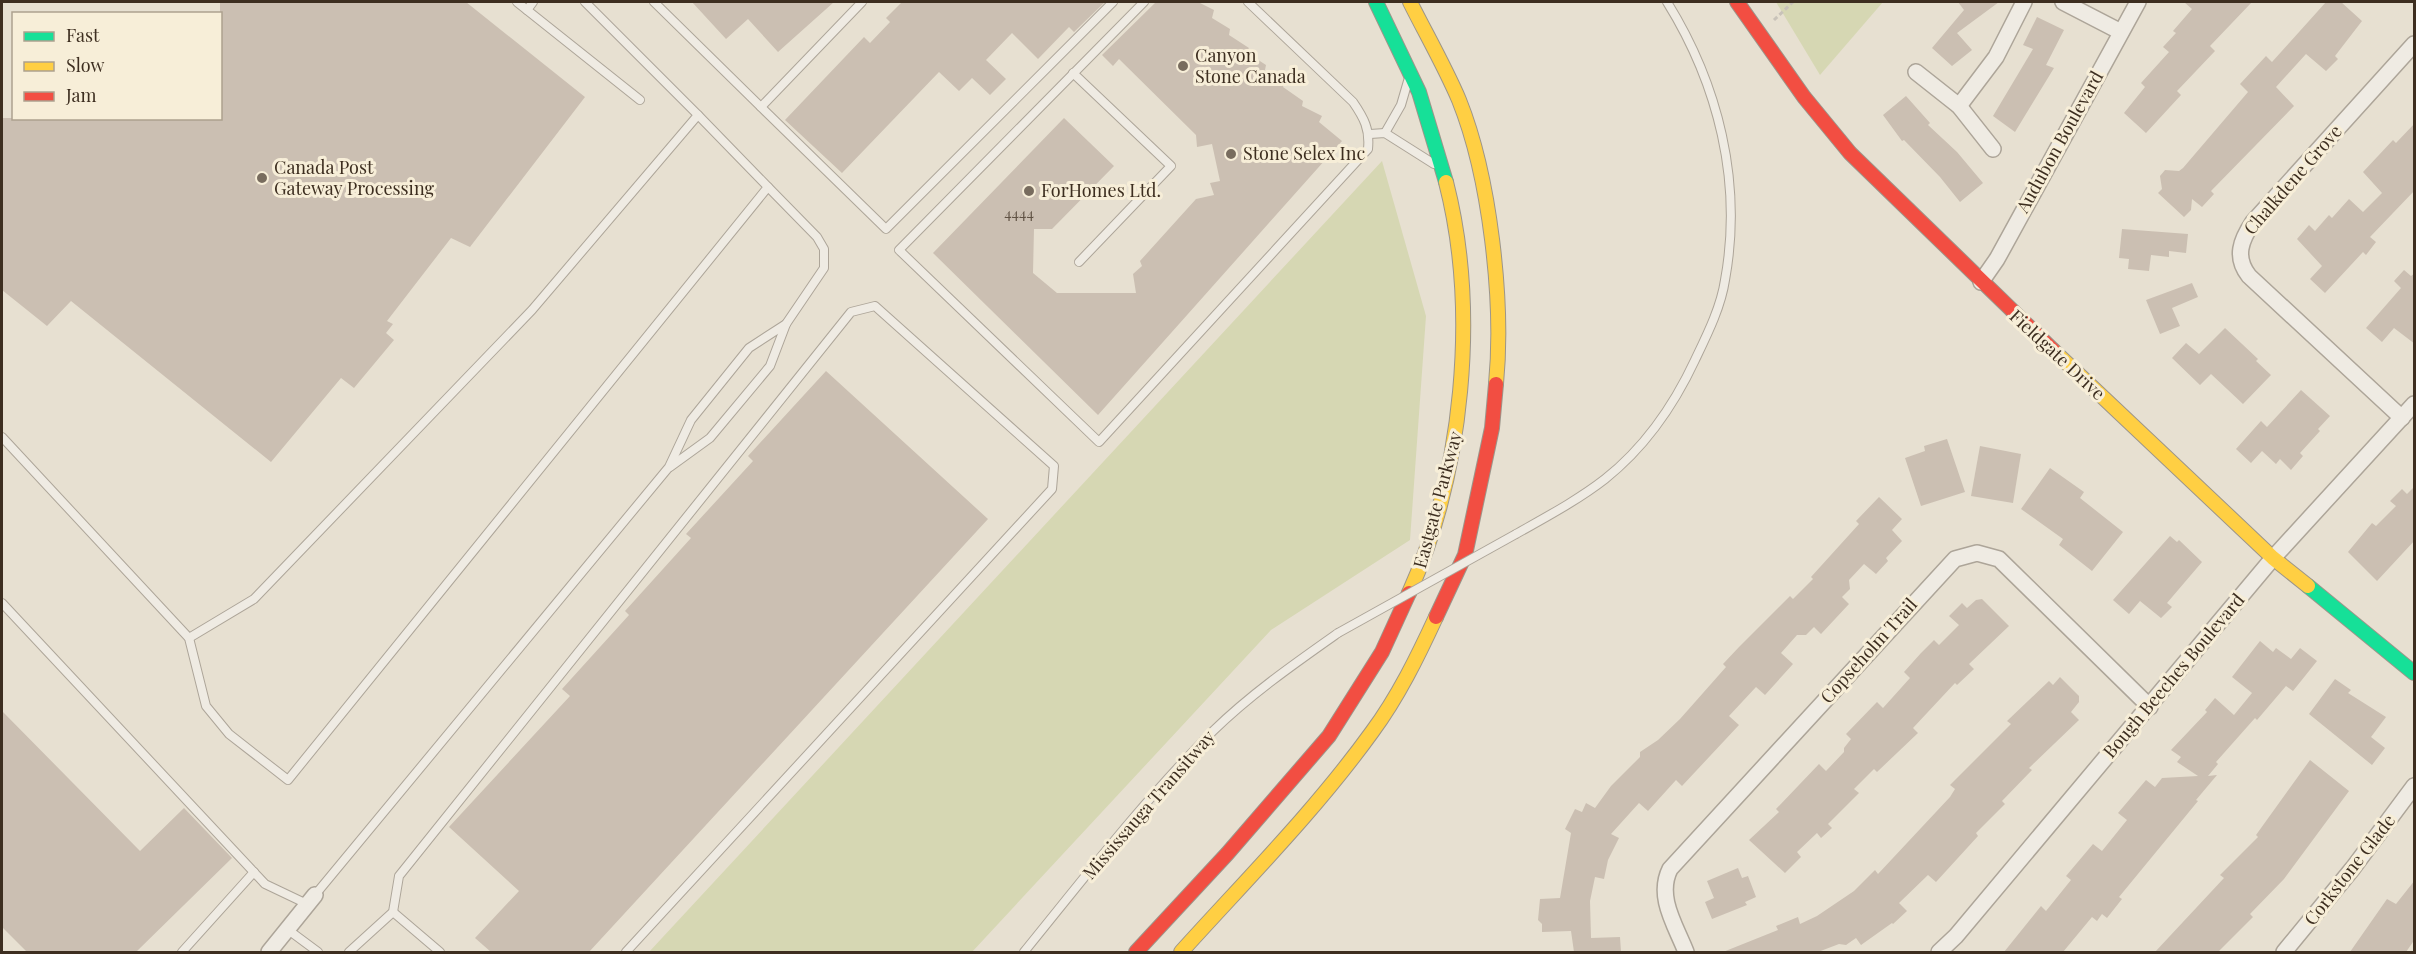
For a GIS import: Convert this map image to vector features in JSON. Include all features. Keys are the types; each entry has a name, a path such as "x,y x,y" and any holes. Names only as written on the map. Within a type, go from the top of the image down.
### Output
{"main road":[{"name":"Eastgate Parkway","path":"1136,952 1242,838 1329,736 1373,665 1408,601 1432,539 1449,475 1460,418 1466,351 1460,262 1446,175 1430,117 1412,68 1376,2"},
{"name":"Eastgate Parkway","path":"1181,952 1315,804 1373,731 1417,658 1465,555 1492,428 1499,357 1498,292 1481,175 1459,101 1410,2"},
{"name":"Fieldgate Drive","path":"1737,2 1804,97 1850,153 1981,282 2272,558 2415,673"}],"street":[{"path":"1959,106 1996,57 2024,2"},
{"path":"2063,2 2121,32"},
{"name":"Audubon Boulevard","path":"1981,282 1997,259 2138,2"},
{"name":"Chalkdene Grove","path":"2402,418 2249,276 2240,252 2242,239 2253,222 2415,44"},
{"path":"1916,72 1959,106 1993,149"},
{"name":"Bough Beeches Boulevard","path":"1939,952 1956,936 2150,707 2272,558 2415,404"},
{"name":"Copseholm Trail","path":"1686,952 1665,899 1665,884 1670,869 1955,559 1977,553 1999,559 2150,707"},
{"name":"Corkstone Glade","path":"2284,952 2353,868 2415,786"},
{"path":"269,952 311,899"}],"lane":[{"path":"516,2 640,100"},
{"path":"527,10 533,2"},
{"path":"585,2 817,237 824,249 824,268 786,324 770,366 710,438 669,467"},
{"path":"654,2 886,229 1113,2"},
{"path":"761,107 862,2"},
{"path":"1144,2 899,250 1099,442 1368,149 1370,134 1364,118 1353,102 1248,2"},
{"name":"Mississauga Transitway","path":"1024,952 1121,832 1214,730 1275,677 1338,633 1516,534 1605,479 1649,435 1684,384 1709,330 1725,280 1730,217 1728,162 1713,93 1698,57 1667,2"},
{"path":"1385,133 1401,105 1412,68"},
{"path":"1073,73 1171,166 1079,262"},
{"path":"189,638 254,599 532,310 698,115"},
{"path":"1370,134 1385,133 1426,157 1446,175"},
{"path":"2,437 189,638 206,706 229,734 288,780 768,187"},
{"path":"349,952 393,912 399,876 851,312 875,306 1054,466 1052,489 626,952"},
{"path":"2,603 265,884 311,899 669,467 691,420 749,348 786,324"},
{"path":"182,952 254,872"},
{"path":"393,912 440,952"},
{"path":"287,929 318,952"}],"path":[{"path":"1760,34 1793,2"}],"green space":[{"path":"1776,2 1883,2 1820,75"},
{"path":"1382,161 1426,316 1410,540 1271,630 972,952 649,952"}],"building":[{"name":"Canada Post Gateway Processing","path":"220,2 466,2 585,97 470,247 451,238 387,321 393,324 386,333 394,340 354,388 341,378 271,462 71,301 47,326 2,290 2,118 12,118 12,120 222,120 222,12 220,12"},
{"path":"692,2 834,2 778,52 748,19 726,39"},
{"path":"902,2 1105,2 1074,32 1069,27 1038,59 1012,33 986,60 1006,79 990,95 972,78 959,91 939,72 842,173 785,120 864,37 870,43 890,22 886,18"},
{"path":"1156,2 1198,2 1214,10 1212,18 1230,29 1229,35 1249,48 1246,52 1266,65 1265,70 1285,82 1283,87 1303,101 1302,106 1322,116 1319,122 1342,141 1098,415 933,253 1064,118 1114,166 1052,229 1034,229 1033,273 1057,293 1136,293 1133,274 1142,266 1140,261 1196,199 1214,195 1210,183 1220,181 1212,144 1197,147 1196,135 1119,59 1113,66 1102,55"},
{"path":"1958,2 1999,2 1957,33 1972,50 1952,66 1932,48 1964,10"},
{"path":"2184,2 2252,2 2210,46 2215,51 2177,91 2181,95 2146,133 2124,113 2145,87 2141,83 2169,52 2163,47 2176,33 2173,31 2192,9"},
{"path":"2326,2 2341,2 2362,21 2335,56 2338,59 2326,71 2306,54 2276,87 2294,106 2211,191 2214,194 2202,207 2192,199 2191,210 2184,217 2158,193 2162,189 2160,176 2165,170 2179,171 2183,168 2248,92 2240,84 2266,56 2272,62"},
{"path":"2037,17 2064,30 2046,65 2054,68 2015,132 1993,116 2033,49 2023,45"},
{"path":"1906,96 1930,123 1928,125 1957,152 1983,183 1960,202 1940,177 1904,140 1902,141 1883,115"},
{"path":"2415,123 2415,190 2370,237 2376,242 2366,255 2363,252 2325,293 2310,279 2322,266 2297,239 2309,225 2315,231 2329,215 2332,218 2349,199 2363,212 2382,193 2363,172 2393,140 2396,143"},
{"path":"2122,229 2188,234 2186,253 2169,251 2169,257 2151,255 2149,271 2128,269 2129,259 2119,258"},
{"path":"2404,270 2411,276 2415,273 2415,344 2394,328 2382,342 2366,328 2401,288 2394,281"},
{"path":"2192,283 2198,297 2172,308 2180,326 2160,334 2146,300"},
{"path":"2225,328 2258,359 2256,361 2271,375 2243,404 2211,374 2200,385 2172,358 2186,343 2199,354"},
{"path":"826,371 988,519 589,952 491,952 475,938 519,891 449,827 570,696 562,689 629,615 625,611 691,538 686,534 753,461 748,456"},
{"path":"2301,390 2330,416 2300,453 2303,456 2291,470 2280,459 2276,464 2262,451 2251,463 2236,449 2261,421 2267,427"},
{"path":"1947,439 1965,492 1921,506 1905,458 1925,451 1924,446"},
{"path":"1980,446 2021,454 2013,503 1971,496"},
{"path":"2050,468 2084,492 2080,498 2123,532 2092,571 2059,545 2063,539 2021,509"},
{"path":"2415,486 2415,540 2377,581 2348,552 2372,523 2376,526 2396,506 2390,501 2402,489 2407,494"},
{"path":"1879,497 1902,519 1892,530 1902,541 1886,558 1888,561 1876,574 1864,564 1849,580 1850,589 1842,597 1849,604 1821,634 1814,627 1806,635 1797,635 1781,653 1793,664 1765,695 1756,687 1729,716 1739,725 1682,786 1676,780 1648,811 1639,803 1611,834 1619,838 1608,860 1604,879 1595,877 1590,901 1591,938 1620,937 1621,952 1574,952 1571,931 1542,932 1542,924 1538,920 1540,899 1560,898 1571,833 1565,829 1575,809 1582,812 1586,803 1595,808 1611,786 1640,757 1640,752 1658,740 1680,719 1726,667 1723,664 1739,647 1790,596 1793,599 1813,579 1811,577 1859,524 1856,521"},
{"path":"2170,536 2177,542 2179,540 2202,562 2167,603 2172,607 2161,618 2140,601 2129,614 2113,600"},
{"path":"1982,599 2009,626 1969,664 1974,669 1957,685 1955,683 1913,728 1918,733 1877,772 1874,769 1854,789 1859,793 1828,824 1832,828 1821,838 1817,833 1797,852 1801,857 1785,873 1749,840 1779,812 1776,809 1819,764 1826,771 1844,752 1844,748 1851,739 1846,734 1877,702 1883,708 1910,678 1904,672 1921,653 1934,640 1939,645 1959,625 1949,616 1962,603 1967,608 1976,600"},
{"path":"2260,641 2273,652 2276,648 2291,659 2300,648 2317,661 2293,691 2286,686 2216,762 2218,764 2208,776 2217,775 2119,897 2122,899 2107,918 2102,914 2097,921 2092,917 2063,952 2004,952 2041,906 2046,911 2071,880 2066,876 2093,844 2102,851 2127,820 2118,813 2146,780 2155,787 2162,778 2198,776 2177,762 2181,757 2171,750 2207,712 2205,710 2215,698 2234,715 2252,693 2232,677"},
{"path":"2060,677 2079,696 2079,702 2071,712 2079,720 2029,768 2032,770 2002,801 2005,804 1976,833 1978,836 1936,882 1928,875 1899,903 1907,911 1893,924 1861,945 1856,938 1846,945 1839,944 1818,952 1723,952 1778,930 1776,926 1798,917 1800,924 1817,916 1854,891 1875,870 1878,874 1950,797 1955,789 1950,785 2011,724 2007,721 2049,681 2053,685"},
{"path":"2335,679 2351,690 2348,693 2386,717 2371,737 2385,748 2372,765 2309,714"},
{"path":"2,711 140,851 184,808 232,858 136,952 27,952 2,927"},
{"path":"2310,760 2349,791 2284,879 2250,914 2253,917 2218,952 2155,952 2224,878 2220,875 2258,837 2256,835"},
{"path":"1738,868 1742,878 1748,876 1756,897 1745,902 1747,905 1712,919 1705,902 1714,898 1707,881"},
{"path":"2415,880 2415,939 2406,952 2350,952 2387,899 2396,904"}],"traffic: fast":[{"path":"1376,2 1419,92 1446,182"},
{"path":"2308,586 2414,673"}],"traffic: slow":[{"path":"1410,2 1459,100 1479,165 1496,278 1498,316 1496,384"},
{"path":"1409,593 1427,546 1442,496 1453,444 1460,391 1463,337 1462,284 1456,232 1446,182"},
{"path":"2054,351 2273,558 2308,586"},
{"path":"1181,952 1280,845 1350,761 1399,691 1436,617"}],"traffic: jam":[{"path":"1737,2 1804,97 1850,153 2054,351"},
{"path":"1436,617 1465,555 1492,428 1496,384"},
{"path":"1136,952 1227,854 1329,736 1382,652 1409,593"}],"place":[{"name":"Canyon Stone Canada","path":"1183,66"},
{"name":"Stone Selex Inc","path":"1231,154"},
{"name":"Canada Post Gateway Processing","path":"262,178"},
{"name":"ForHomes Ltd.","path":"1029,191"}]}
